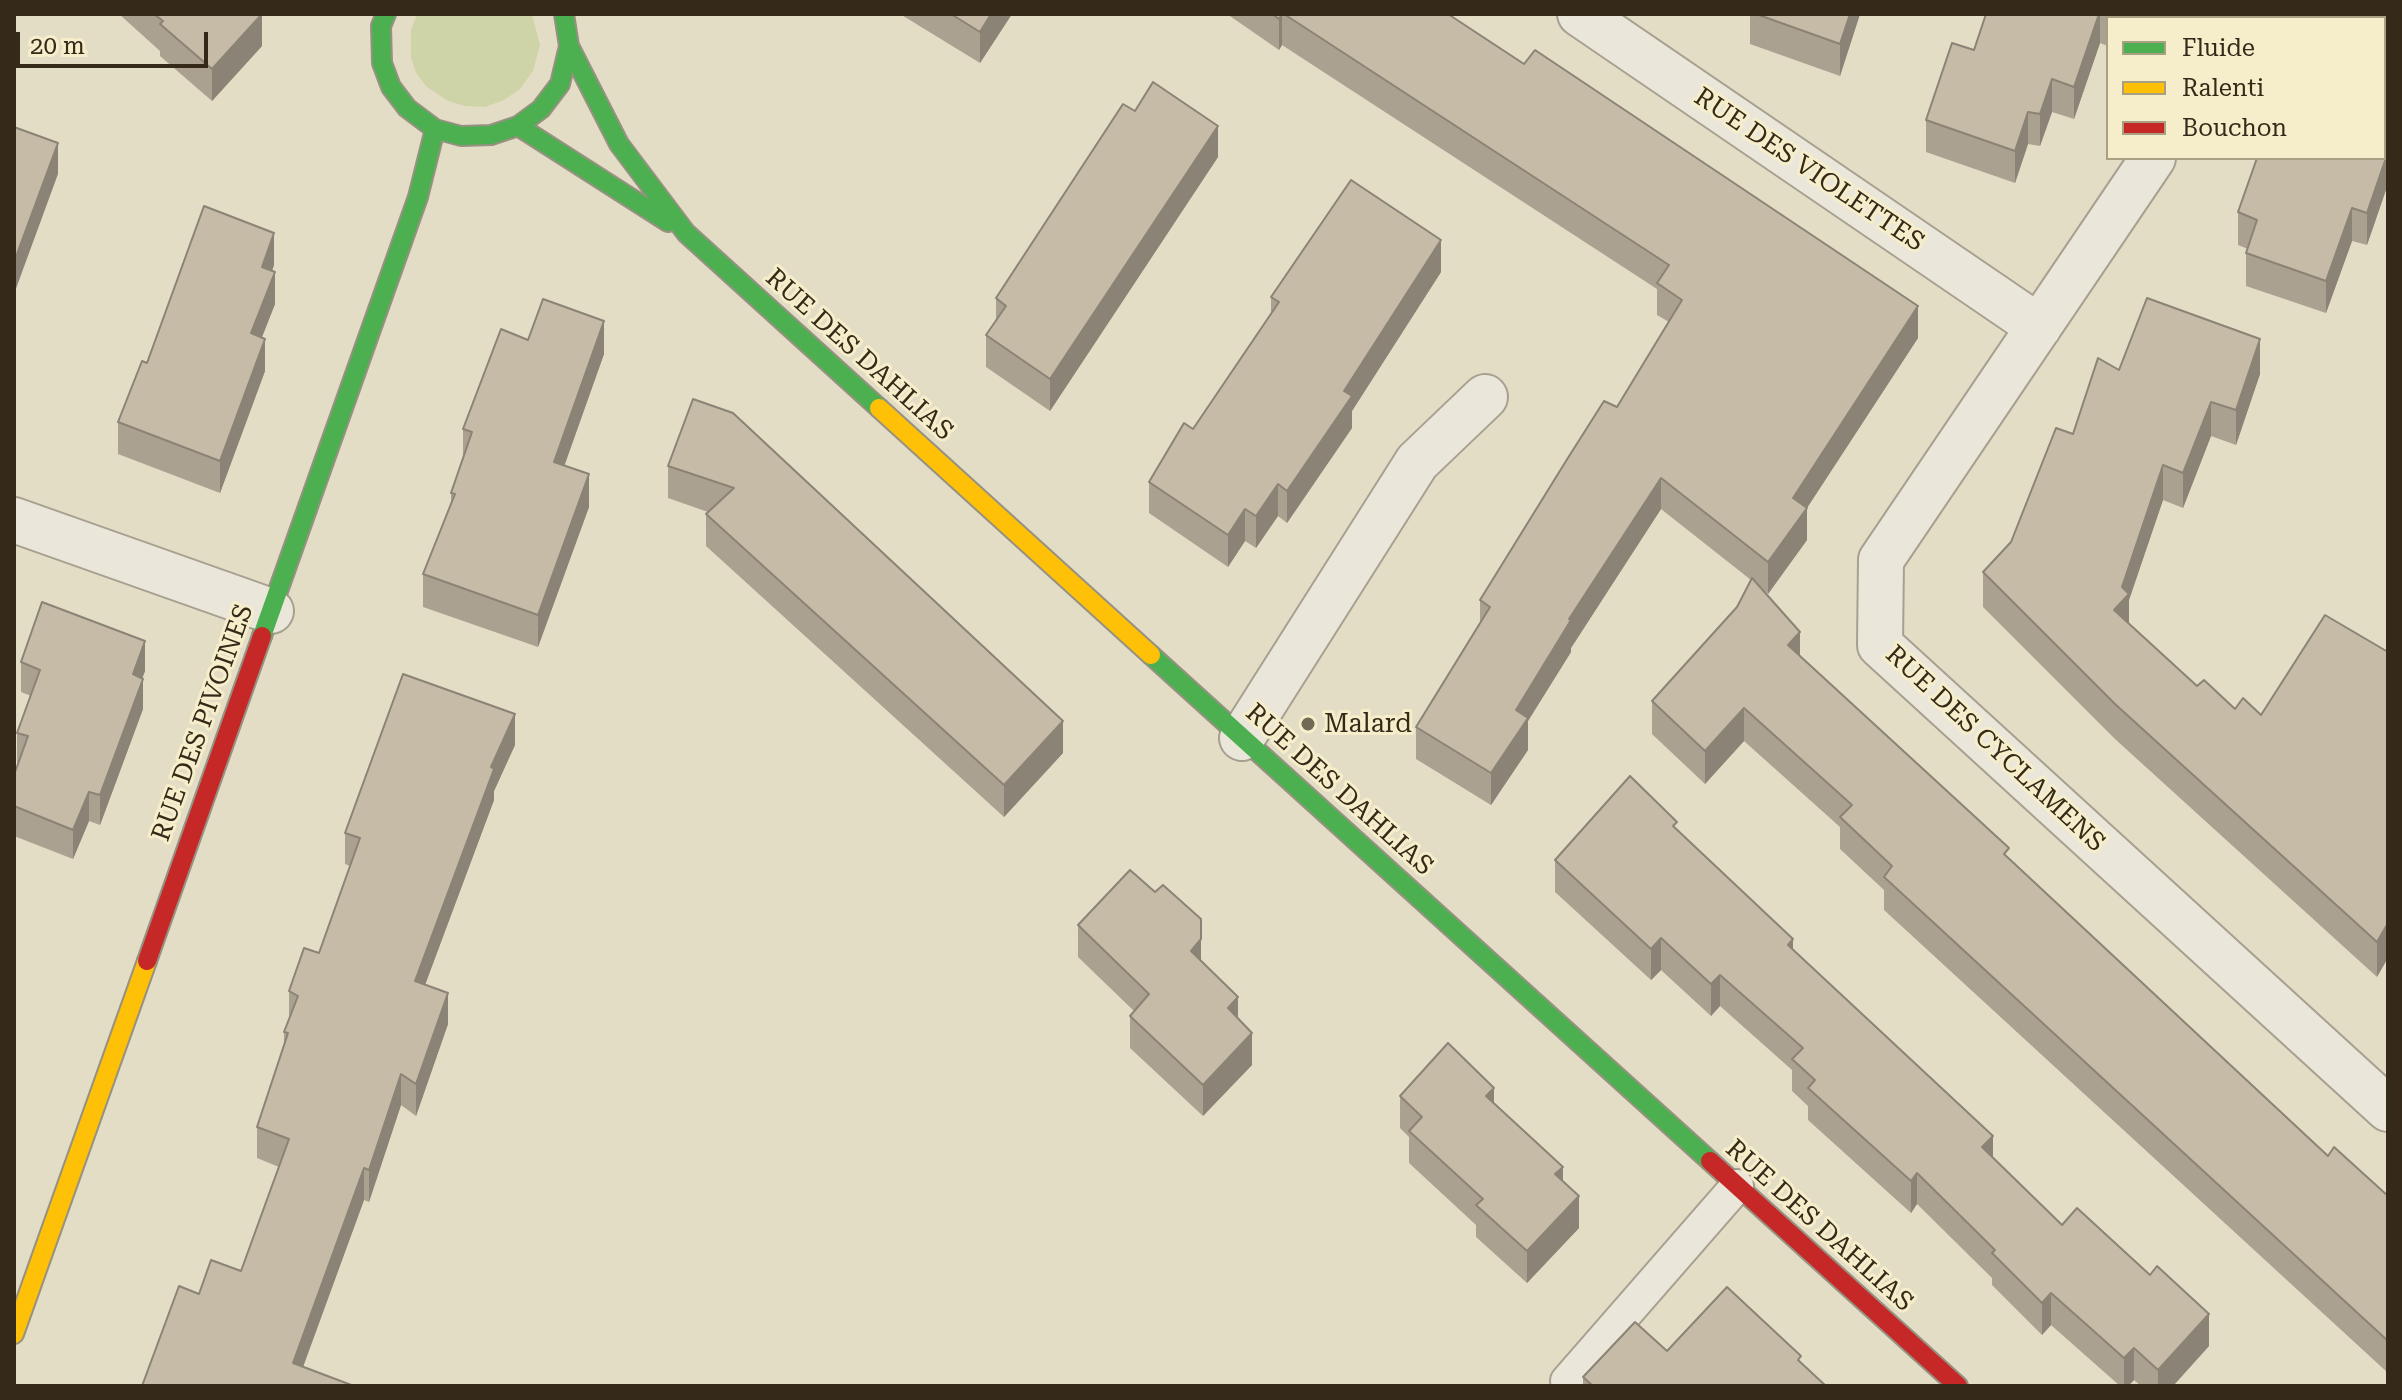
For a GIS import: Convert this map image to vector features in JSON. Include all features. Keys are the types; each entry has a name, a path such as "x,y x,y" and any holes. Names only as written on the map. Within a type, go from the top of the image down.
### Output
{"street":[{"path":"381,18 382,63 391,87 407,108 435,129 461,136 491,135 518,126 541,109 560,84 569,46 564,14"},
{"name":"RUE DES VIOLETTES","path":"1580,14 2039,327"},
{"name":"RUE DES DAHLIAS","path":"569,46 619,144 686,233 1958,1386"},
{"name":"RUE DES DAHLIAS","path":"518,126 592,176 686,233"},
{"name":"RUE DES PIVOINES","path":"14,1334 418,197 435,129"},
{"name":"RUE DES CYCLAMENS","path":"2152,160 1881,560 1880,645 2388,1109"},
{"path":"1242,738 1417,462 1485,397"},
{"path":"14,520 271,611"}],"lane":[{"path":"1567,1381 1737,1186"}],"green space":[{"path":"417,14 532,14 540,45 533,71 520,89 504,100 485,107 448,101 427,87 416,73 411,58 411,30"}],"building":[{"path":"154,14 262,14 212,69 160,24 163,21"},
{"path":"951,14 991,14 980,32"},
{"path":"1284,14 1448,14 1524,64 1535,50 1918,306 1793,498 1807,508 1768,562 1661,478 1569,619 1516,710 1528,718 1491,773 1416,727 1490,607 1480,600 1566,461 1604,401 1617,407 1682,300 1657,283 1669,265"},
{"path":"1756,14 1850,14 1840,44"},
{"path":"1986,14 2099,14 2074,87 2052,79 2040,114 2028,112 2015,151 1926,120 1952,43 1974,50"},
{"path":"2388,14 2386,158 2386,16 2342,16"},
{"path":"1153,82 1218,126 1050,379 986,335 1006,306 996,298 1123,104 1135,111"},
{"path":"14,127 58,143 14,262"},
{"path":"2256,160 2385,160 2367,213 2352,208 2326,281 2246,253 2257,220 2238,212"},
{"path":"1351,180 1441,240 1344,391 1352,396 1287,491 1278,484 1256,516 1245,509 1228,535 1149,482 1184,423 1193,429 1279,302 1271,297"},
{"path":"204,206 274,233 262,267 275,272 251,333 265,339 220,461 118,422 142,361 147,363"},
{"path":"2147,298 2260,339 2236,410 2211,402 2183,473 2163,465 2122,587 2129,594 2114,610 2197,686 2204,680 2235,709 2243,698 2261,715 2325,615 2388,652 2388,923 2377,942 2115,704 1983,572 2011,542 2056,428 2073,434 2098,358 2119,370"},
{"path":"543,299 604,321 554,462 589,474 538,615 423,574 455,494 451,493 472,432 463,429 501,329 528,340"},
{"path":"693,399 733,413 1063,721 1004,785 706,514 734,488 668,466"},
{"path":"1752,578 1800,632 1788,645 2009,848 2004,854 2328,1156 2334,1147 2388,1196 2388,1341 1884,877 1892,866 1840,817 1852,805 1744,708 1705,751 1652,701 1737,607"},
{"path":"42,602 145,641 133,674 143,679 100,795 89,792 73,830 14,806 14,775 28,736 17,733 40,670 21,662"},
{"path":"403,674 515,714 491,767 494,769 415,981 448,993 416,1084 401,1074 369,1170 364,1168 293,1363 354,1386 142,1386 179,1286 199,1294 211,1260 241,1271 289,1139 257,1127 288,1033 284,1032 298,996 289,991 304,948 319,953 360,838 345,833"},
{"path":"1630,776 1677,822 1673,826 1793,939 1788,945 1993,1136 1982,1147 2062,1225 2077,1208 2150,1275 2157,1266 2209,1314 2158,1370 2134,1348 2124,1358 2051,1293 2042,1303 1992,1253 1995,1250 1917,1173 1911,1181 1808,1088 1815,1080 1792,1059 1803,1048 1720,975 1711,984 1661,938 1651,949 1555,860"},
{"path":"1130,870 1155,892 1163,885 1201,919 1201,939 1191,951 1238,997 1228,1008 1252,1033 1203,1085 1130,1016 1149,994 1078,925"},
{"path":"1448,1043 1494,1088 1486,1096 1563,1167 1555,1174 1579,1196 1527,1251 1476,1205 1483,1199 1409,1131 1422,1117 1400,1096"},
{"path":"1727,1287 1801,1356 1798,1360 1826,1386 1593,1386 1583,1377 1635,1322 1667,1351"}],"traffic: fast":[{"path":"386,14 381,26 382,63 391,87 407,108 435,129 461,136 491,135 518,126 541,109 560,84 569,46 564,14"},
{"path":"569,46 619,144 686,233 879,408"},
{"path":"518,126 668,222"},
{"path":"262,636 418,197 435,129"},
{"path":"1151,655 1710,1161"}],"traffic: slow":[{"path":"879,408 1151,655"},
{"path":"14,1334 147,961"}],"traffic: jam":[{"path":"147,961 262,636"},
{"path":"1710,1161 1958,1386"}],"place":[{"name":"Malard","path":"1308,724"}]}
